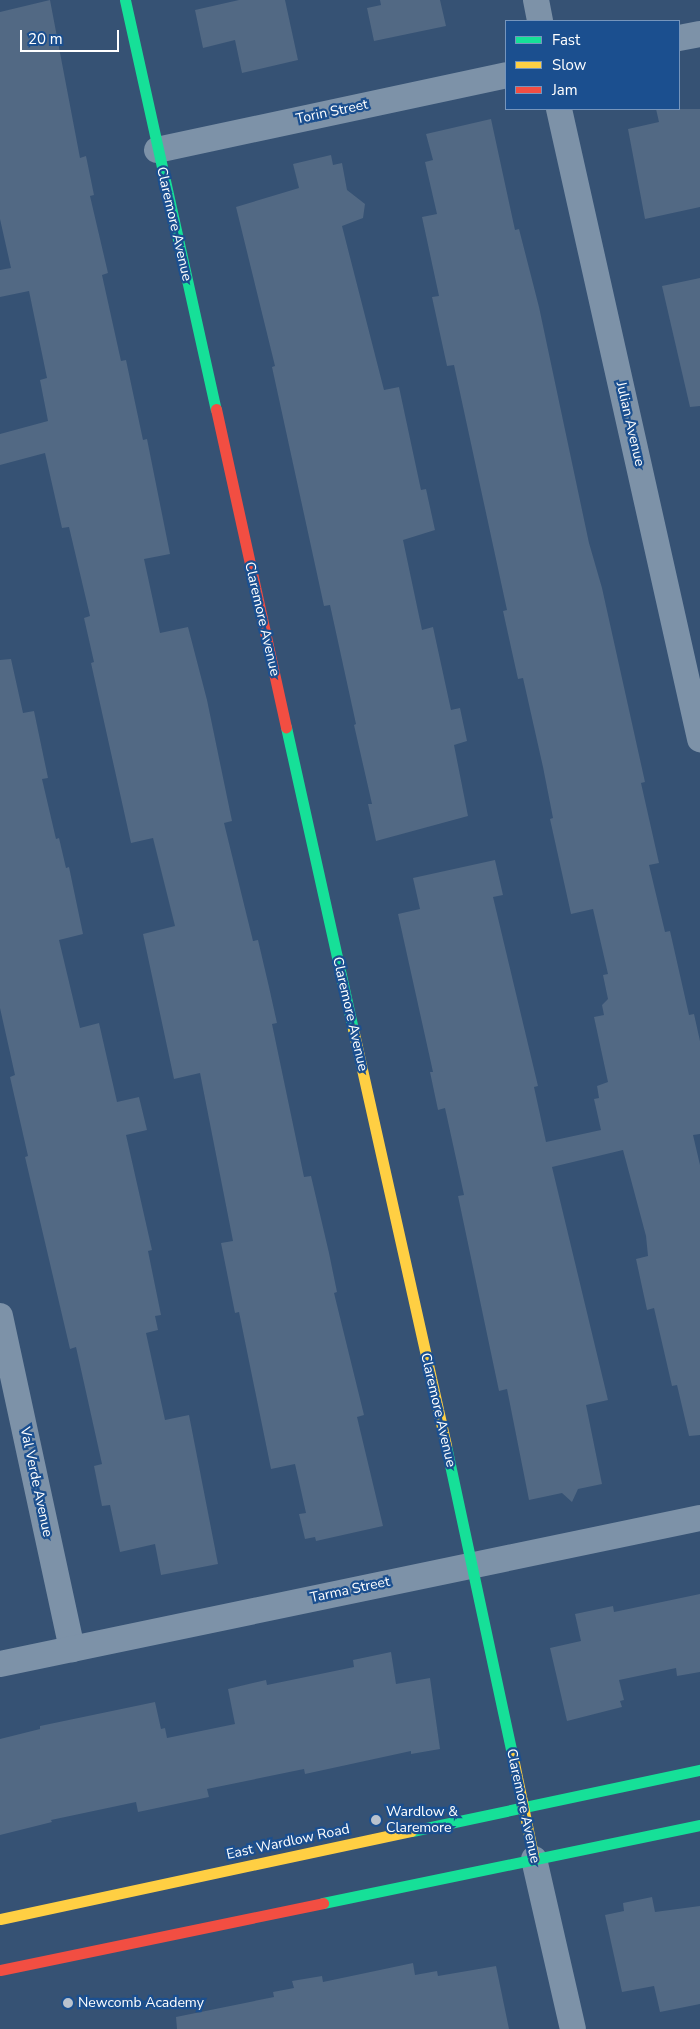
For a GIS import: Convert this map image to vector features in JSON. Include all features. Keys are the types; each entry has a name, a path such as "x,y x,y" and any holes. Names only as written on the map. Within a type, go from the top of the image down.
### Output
{"street":[{"name":"Claremore Avenue","path":"125,0 472,1564 534,1859 573,2029"},
{"path":"536,0 540,20"},
{"path":"680,38 700,34"},
{"name":"Torin Street","path":"157,150 505,75"},
{"name":"Julian Avenue","path":"559,110 700,739"},
{"name":"Val Verde Avenue","path":"0,1316 72,1649"},
{"name":"Tarma Street","path":"0,1664 472,1564 700,1518"},
{"name":"East Wardlow Road","path":"0,1919 700,1770"},
{"path":"0,1970 700,1825"}],"building":[{"path":"50,0 80,158 86,156 94,195 90,196 108,273 102,275 121,361 126,360 143,440 147,439 170,554 144,559 160,633 188,627 207,700 232,821 224,823 253,941 258,940 277,1023 272,1024 304,1177 311,1176 337,1292 334,1293 364,1415 357,1417 383,1526 316,1541 315,1537 305,1539 299,1514 306,1513 295,1464 271,1469 239,1312 235,1313 221,1243 233,1241 200,1073 174,1079 143,934 175,926 153,838 131,843 91,663 94,662 84,618 90,616 69,527 62,528 45,453 0,465 0,434 48,421 40,380 47,378 29,291 0,297 0,270 11,268 0,219 0,12"},
{"path":"239,0 285,0 298,60 242,73 235,40 203,48 195,10"},
{"path":"380,0 440,0 446,26 374,41 367,8 381,5"},
{"path":"700,109 700,207 645,219 628,129 659,122 656,110"},
{"path":"491,119 515,230 519,229 539,307 589,543 602,588 645,782 641,783 659,863 649,865 665,932 670,931 689,1015 694,1014 700,1041 700,1134 693,1135 700,1165 700,1435 689,1436 677,1385 672,1386 654,1308 647,1310 636,1259 648,1256 646,1236 623,1150 552,1167 608,1400 586,1405 602,1484 578,1489 572,1502 562,1493 529,1500 507,1389 499,1391 458,1196 464,1195 445,1108 438,1110 430,1072 433,1072 398,914 420,909 413,878 495,860 503,895 493,897 538,1086 534,1087 546,1142 601,1130 594,1099 599,1098 597,1086 608,1082 594,1017 604,1015 602,1005 608,999 603,975 608,974 593,909 571,914 550,819 553,818 543,767 523,678 518,679 503,611 507,610 454,365 447,366 432,297 439,296 422,217 437,214 425,162 433,160 426,134"},
{"path":"331,155 333,165 342,163 347,190 365,204 363,218 342,226 384,390 399,387 421,490 426,489 435,530 403,540 422,630 433,627 451,710 460,708 467,741 454,745 468,816 376,841 368,804 372,804 330,605 324,606 272,367 275,366 236,207 299,188 293,164"},
{"path":"700,278 700,406 690,407 662,286"},
{"path":"11,659 23,713 34,711 48,778 42,779 56,839 59,838 66,868 69,867 83,934 59,940 80,1028 99,1023 117,1102 139,1097 147,1130 126,1135 152,1250 148,1251 161,1315 155,1316 158,1330 146,1333 165,1420 189,1415 218,1564 161,1575 155,1544 120,1552 110,1505 102,1506 94,1466 102,1464 76,1347 70,1349 25,1157 28,1156 10,1077 15,1075 0,1008 0,660"},
{"path":"700,1594 700,1672 677,1676 676,1668 619,1680 624,1700 620,1701 622,1707 567,1721 550,1648 581,1641 575,1614 613,1606 614,1612"},
{"path":"391,1652 396,1684 430,1678 440,1749 411,1754 411,1751 305,1774 304,1769 207,1789 209,1797 138,1812 136,1802 51,1820 52,1822 0,1835 0,1739 40,1729 40,1726 155,1702 161,1729 165,1728 167,1738 235,1724 228,1689 266,1680 267,1685 354,1667 353,1660"},
{"path":"652,1897 655,1912 700,1906 700,2004 660,2012 654,1986 622,1992 605,1915 624,1911 623,1903"},
{"path":"413,1963 415,1975 437,1971 438,1976 496,1966 509,2029 177,2029 176,2017 274,1997 273,1992 294,1988 292,1981 322,1976 323,1982"}],"traffic: fast":[{"path":"125,0 216,409"},
{"path":"286,727 353,1029"},
{"path":"446,1446 512,1753"},
{"path":"412,1831 700,1770"},
{"path":"323,1903 700,1825"}],"traffic: slow":[{"path":"353,1029 446,1446"},
{"path":"512,1753 534,1859"},
{"path":"0,1919 412,1831"}],"traffic: jam":[{"path":"216,409 286,727"},
{"path":"0,1970 323,1903"}],"place":[{"name":"Wardlow & Claremore","path":"376,1820"},
{"name":"Newcomb Academy","path":"68,2003"}]}
